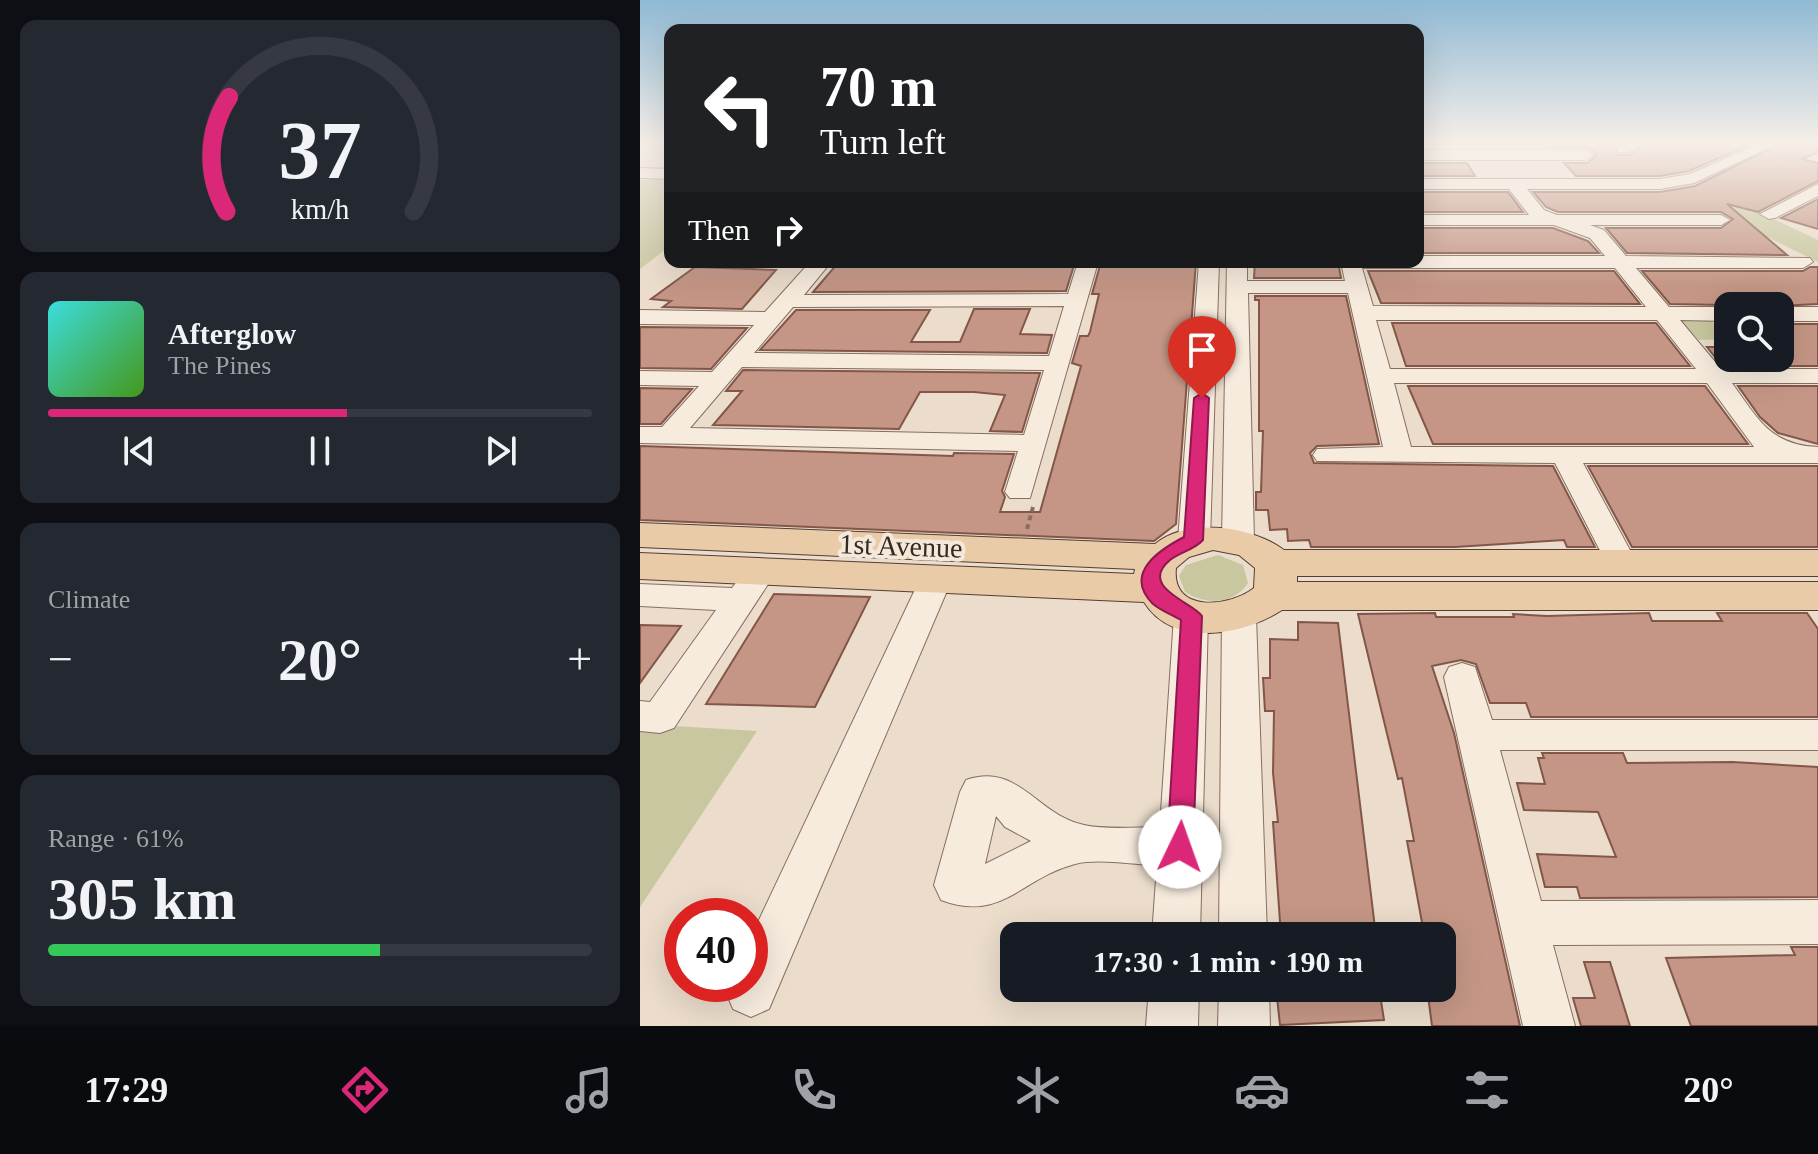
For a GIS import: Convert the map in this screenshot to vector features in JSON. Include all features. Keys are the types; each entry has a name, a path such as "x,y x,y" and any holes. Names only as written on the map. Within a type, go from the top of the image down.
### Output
{"main road":[{"name":"1st Avenue","path":"640,535 1021,551 1170,562"},
{"path":"640,566 750,586 936,579 1170,562 1238,540 1251,545 1261,591"},
{"path":"1170,562 1160,599 1191,616 1216,619 1261,591 1621,563 1818,596"},
{"path":"1261,591 1737,580 1818,563"}],"street":[{"path":"1519,191 1532,209 1597,234 1765,442 1792,453 1818,455"},
{"path":"1769,214 1814,191"},
{"path":"1424,220 1721,220"},
{"path":"1424,262 1803,262"},
{"path":"776,274 816,268"},
{"path":"669,436 816,268"},
{"path":"1020,492 1086,268"},
{"path":"1170,562 1201,408 1209,268"},
{"path":"1353,268 1399,455"},
{"path":"1238,540 1237,274 1358,287"},
{"path":"787,301 1077,300"},
{"path":"1364,313 1714,314"},
{"path":"1794,314 1818,314"},
{"path":"640,317 771,319"},
{"path":"735,360 1059,363"},
{"path":"1379,376 1818,376"},
{"path":"640,378 719,379"},
{"path":"1201,408 1215,421 1238,409"},
{"path":"640,435 1034,443"},
{"path":"1327,455 1818,455"},
{"path":"1565,455 1621,563"},
{"path":"768,954 936,579"},
{"path":"640,595 750,586"},
{"path":"640,716 660,718 750,586"},
{"path":"1244,922 1261,591"},
{"path":"1177,922 1191,616"},
{"path":"1462,677 1549,1026"},
{"path":"1477,735 1818,735"},
{"path":"1078,844 1180,847"},
{"path":"1523,923 1818,922"},
{"path":"1172,1026 1173,1002"},
{"path":"1244,1002 1244,1026"}],"path":[{"path":"1020,492 1035,502 1021,551"}],"green space":[{"path":"640,191 664,191 664,251 640,269"},
{"path":"1674,191 1714,191 1818,240 1818,262"},
{"path":"1711,320 1714,323 1714,339 1699,340 1680,321"},
{"path":"1218,555 1243,565 1248,583 1242,590 1219,601 1201,599 1185,592 1179,576 1186,565"},
{"path":"640,724 757,731 640,907"}],"building":[{"path":"1799,191 1758,212 1727,204 1787,255 1627,253 1606,228 1721,228 1733,219 1721,212 1558,212 1546,207 1533,192"},
{"path":"1424,192 1508,192 1523,212 1424,212"},
{"path":"1818,199 1818,229 1781,218"},
{"path":"1424,228 1553,228 1588,241 1599,253 1424,253"},
{"path":"1818,267 1818,304 1794,305 1794,292 1714,292 1714,305 1670,304 1642,271 1803,271"},
{"path":"694,268 776,270 742,309 663,307 671,301 651,299"},
{"path":"834,268 1073,268 1066,291 813,292"},
{"path":"1099,268 1196,268 1176,524 1154,541 640,520 640,446 953,456 954,453 1014,454 1002,491 1005,497 1000,512 1040,512 1081,366 1072,363 1080,336 1088,336 1090,332 1099,294 1092,294"},
{"path":"1255,268 1339,268 1341,278 1254,278"},
{"path":"1368,271 1614,271 1640,304 1381,303"},
{"path":"1255,296 1346,296 1379,444 1317,446 1310,453 1314,463 1553,466 1595,547 1567,547 1564,540 1455,547 1311,547 1309,540 1288,541 1287,529 1270,530 1268,510 1256,510 1256,492 1261,492 1263,431 1259,431 1259,300 1255,300"},
{"path":"974,309 1030,309 1020,334 1052,335 1047,353 760,350 796,310 930,310 911,342 960,342"},
{"path":"1392,323 1656,323 1690,366 1406,366"},
{"path":"1794,324 1818,324 1818,366 1794,366"},
{"path":"640,328 747,328 711,369 640,368"},
{"path":"743,370 1040,373 1022,432 990,431 1005,395 974,392 920,392 899,429 713,425 742,391 726,391"},
{"path":"1408,386 1705,386 1748,444 1433,444"},
{"path":"1738,386 1818,386 1818,444 1778,433 1760,417"},
{"path":"640,388 692,389 661,424 640,424"},
{"path":"1588,466 1818,466 1818,547 1632,547"},
{"path":"774,594 870,597 815,707 706,704"},
{"path":"1435,613 1436,617 1514,617 1513,614 1649,613 1652,621 1722,621 1717,613 1807,613 1818,629 1818,717 1531,717 1526,703 1490,703 1476,664 1461,660 1432,666 1454,733 1520,1026 1432,1026 1429,1002 1456,1002 1456,922 1422,922 1407,841 1414,841 1402,778 1398,779 1358,614"},
{"path":"1298,622 1338,623 1374,922 1280,922 1273,822 1278,822 1273,773 1274,711 1265,711 1263,678 1270,678 1270,639 1298,640"},
{"path":"640,625 681,626 640,683"},
{"path":"1542,753 1623,753 1627,763 1733,762 1818,767 1818,897 1580,898 1577,887 1545,887 1537,854 1616,857 1598,812 1524,810 1517,783 1545,784 1538,758 1544,758"},
{"path":"1791,947 1818,947 1818,1026 1691,1026 1666,958 1795,955"},
{"path":"1584,962 1610,962 1630,1026 1581,1026 1573,998 1595,998"},
{"path":"1278,1002 1381,1002 1384,1020 1280,1025"}],"route":[{"path":"1180,847 1191,616 1160,599 1153,584 1154,569 1162,557 1177,546 1194,540 1202,398"}]}
